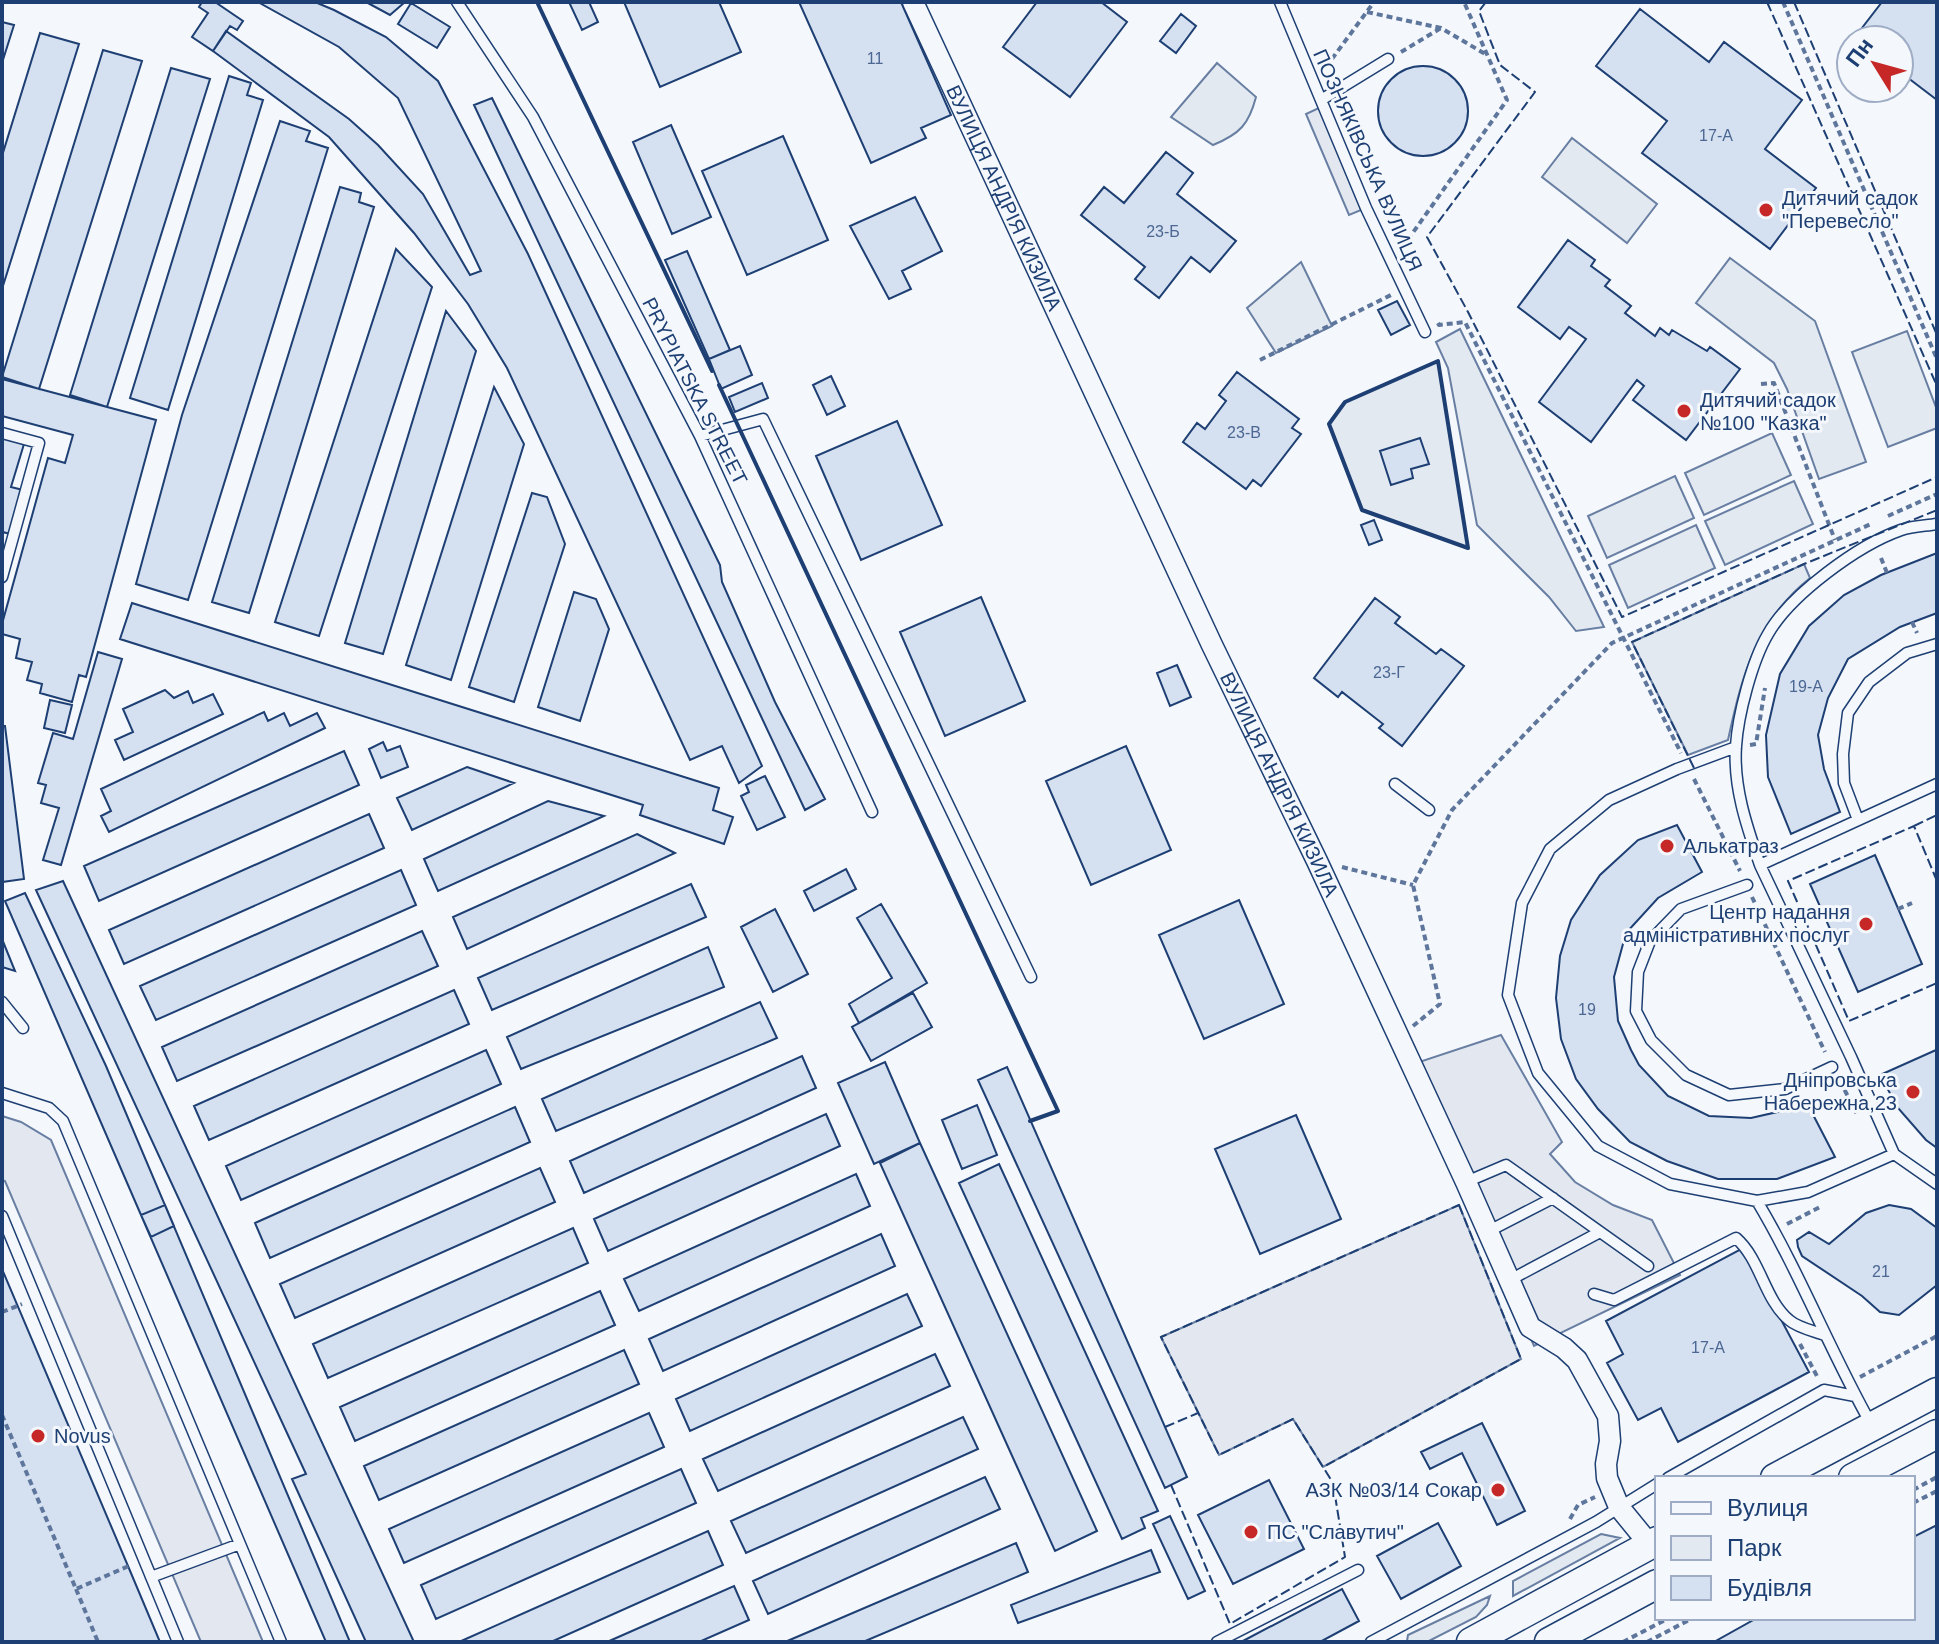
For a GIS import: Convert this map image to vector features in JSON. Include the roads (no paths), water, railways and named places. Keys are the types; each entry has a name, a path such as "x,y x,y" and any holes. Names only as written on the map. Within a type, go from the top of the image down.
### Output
{"main road":[{"path":"1779,1476 1937,1392"},
{"path":"1859,1476 1937,1434"},
{"path":"1471,1642 1654,1543"},
{"path":"1549,1642 1655,1585"}],"street":[{"name":"ВУЛИЦЯ АНДРІЯ КИЗИЛА","path":"913,2 1212,645 1399,1037 1530,1327 1577,1360 1608,1416 1610,1441 1607,1478 1619,1507 1654,1543"}],"lane":[{"name":"PRYPIATSKA STREET","path":"457,2 533,117 700,436 872,812"},
{"name":"ПОЗНЯКІВСЬКА ВУЛИЦЯ","path":"1280,2 1366,208 1425,332"},
{"path":"1321,100 1388,59"},
{"path":"700,436 763,419 1031,977"},
{"path":"2,433 39,443 2,577"},
{"path":"1937,524 1901,530 1846,559 1800,593 1767,634 1746,692 1736,747 1741,811 1760,865 1894,1154 1937,1184"},
{"path":"1858,820 1844,783 1843,754 1848,713 1869,682 1907,653 1937,644"},
{"path":"1736,747 1609,800 1550,849 1522,903 1508,995 1538,1073 1598,1146 1670,1184 1757,1201 1808,1192 1894,1154"},
{"path":"1395,784 1429,810"},
{"path":"1760,865 1937,784"},
{"path":"1747,885 1681,909 1650,941 1638,972 1636,1011 1651,1040 1686,1075 1729,1095 1785,1089 1832,1067"},
{"path":"2,1002 23,1028"},
{"path":"2,1093 49,1108 63,1121 281,1642"},
{"path":"1466,1182 1506,1165 1648,1266"},
{"path":"1487,1232 1553,1198"},
{"path":"1757,1201 1775,1230 1848,1384 1872,1426"},
{"path":"2,1216 178,1642"},
{"path":"1508,1281 1600,1232"},
{"path":"1594,1294 1614,1300 1736,1238 1747,1247 1777,1305 1789,1320 1825,1335"},
{"path":"1672,1476 1824,1390 1855,1396"},
{"path":"1371,1642 1384,1639 1655,1485"},
{"path":"151,1577 240,1544"},
{"path":"1217,1642 1358,1570"}],"place":[{"name":"Дитячий садок \"Перевесло\"","path":"1766,210"},
{"name":"Дитячий садок №100 \"Казка\"","path":"1684,411"},
{"name":"Алькатраз","path":"1667,846"},
{"name":"Центр надання адміністративних послуг","path":"1866,924"},
{"name":"Дніпровська Набережна,23","path":"1913,1092"},
{"name":"Novus","path":"38,1436"},
{"name":"АЗК №03/14 Сокар","path":"1498,1490"},
{"name":"ПС \"Славутич\"","path":"1251,1532"}]}
